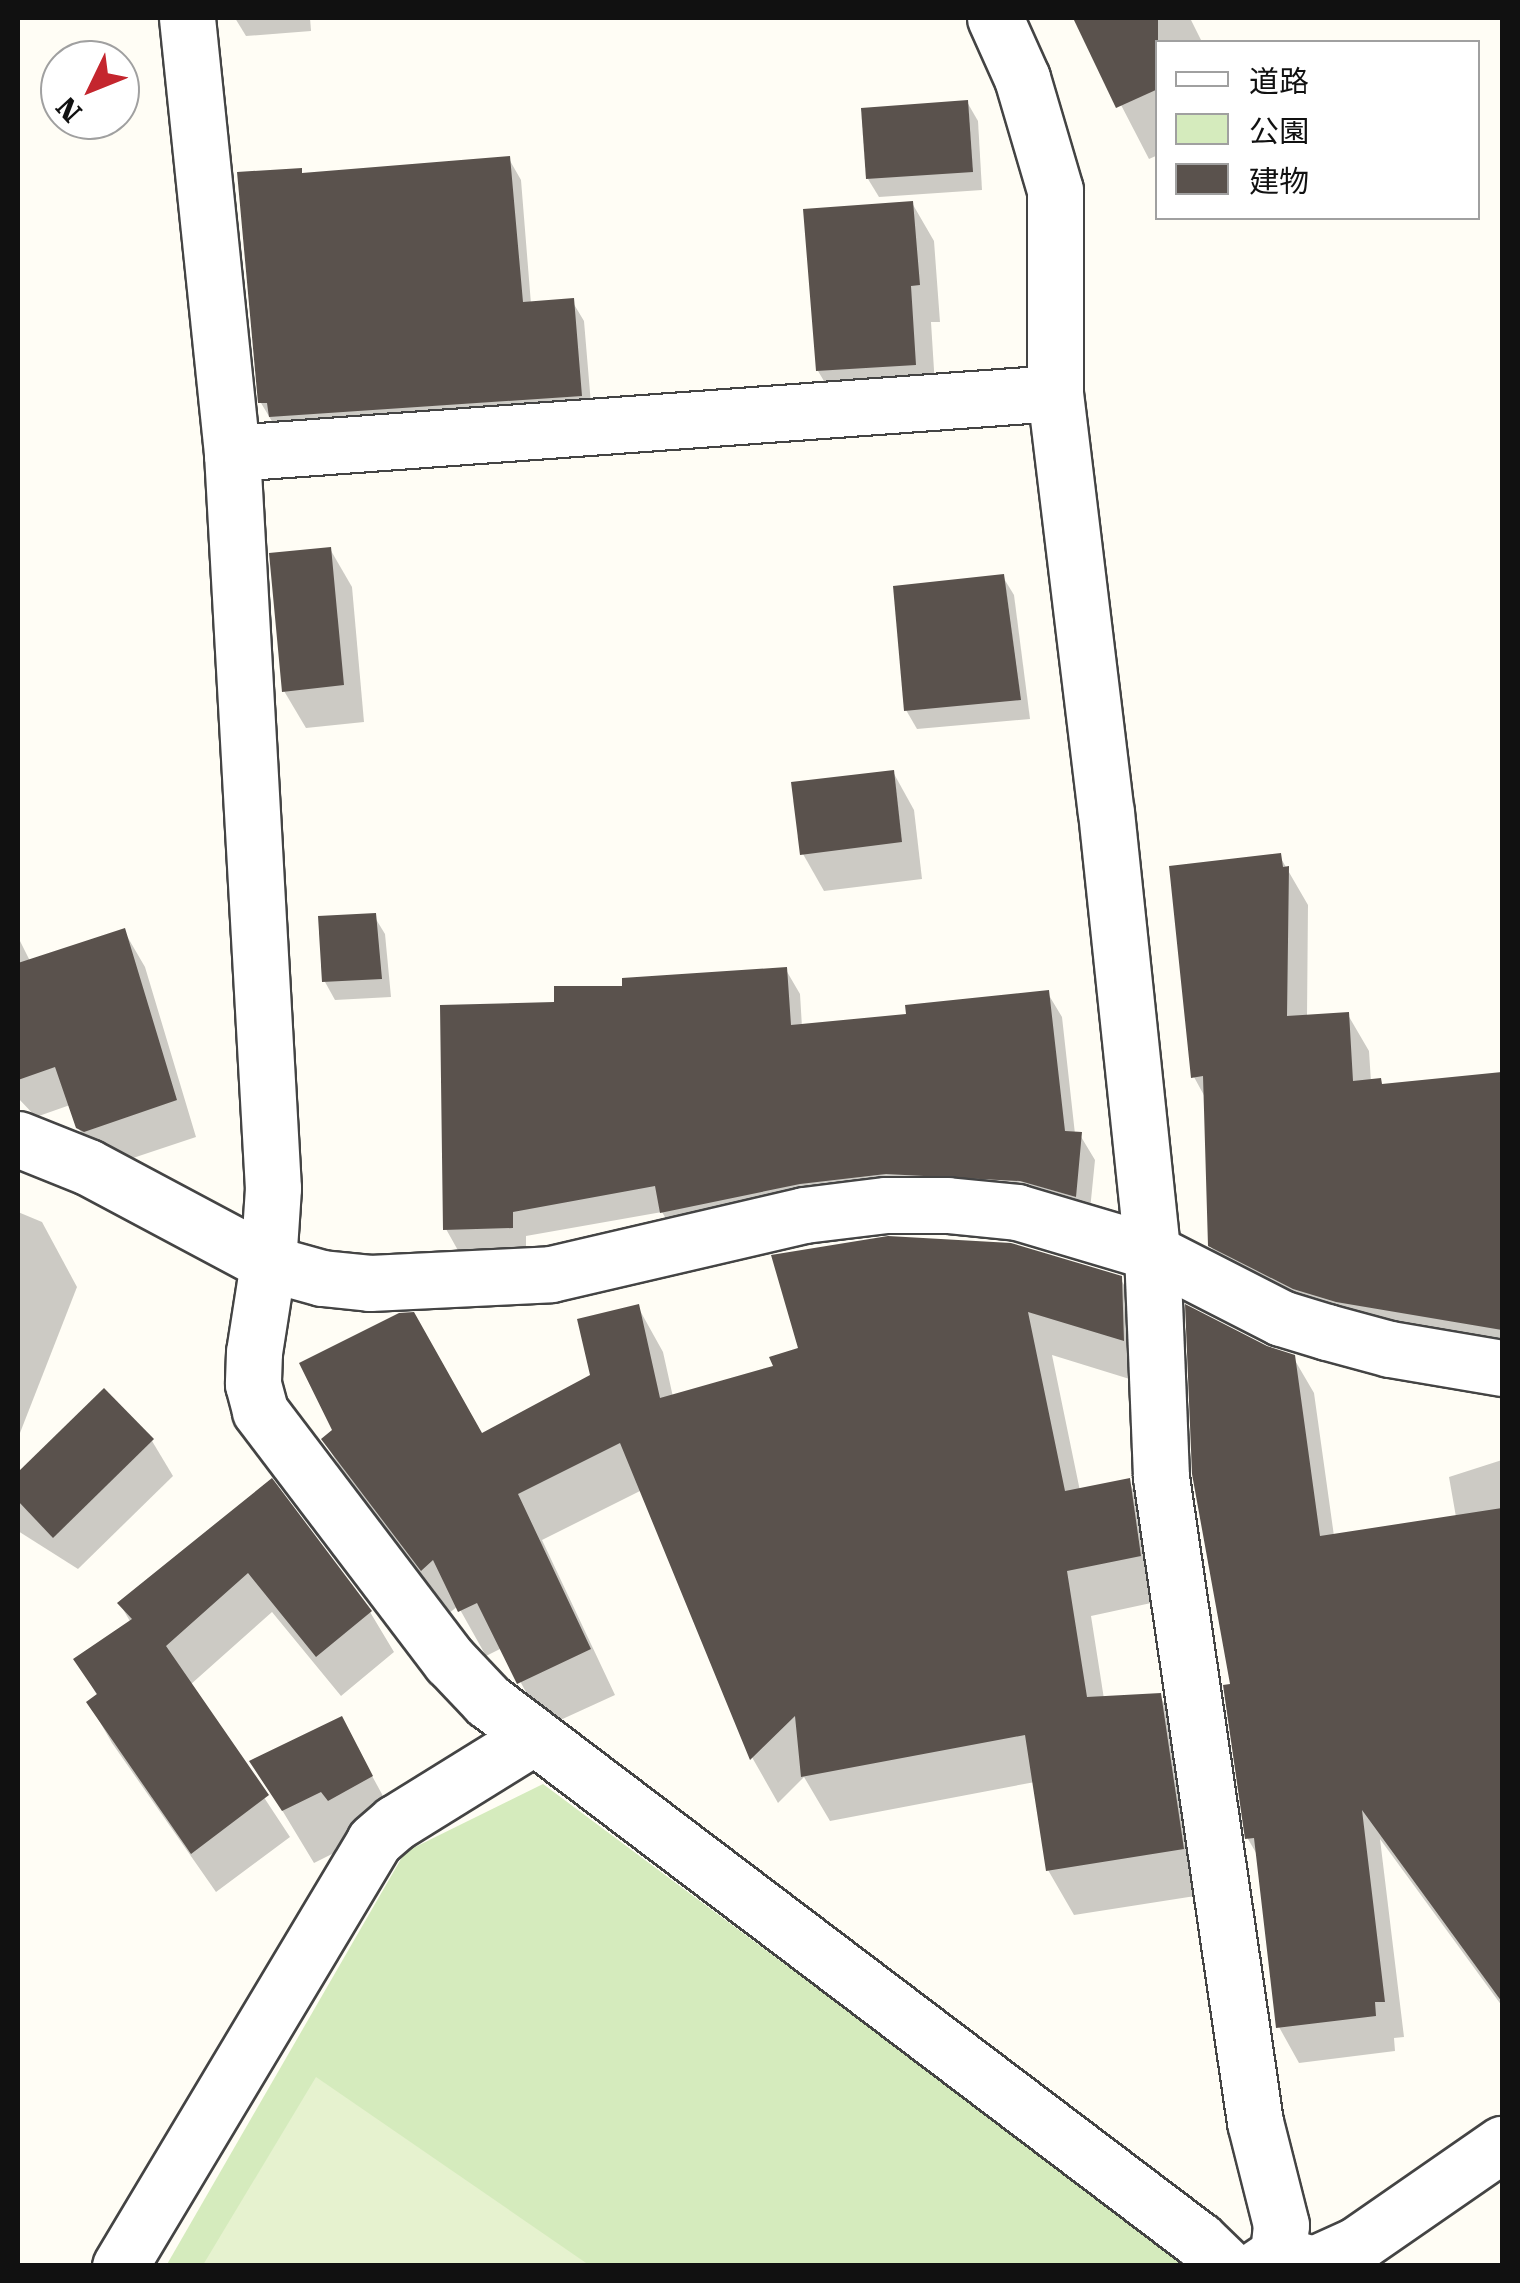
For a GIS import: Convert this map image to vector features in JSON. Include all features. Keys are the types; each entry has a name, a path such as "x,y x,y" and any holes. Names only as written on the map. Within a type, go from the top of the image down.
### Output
{"street":[{"path":"187,18 232,453 273,1188 268,1263 254,1352 253,1384 260,1411 450,1661 532,1738 1199,2240 1226,2266"},
{"path":"996,18 1022,78 1055,190 1054,392 1152,1252 1162,1477 1255,2122 1281,2224 1269,2260 1314,2264 1356,2245 1502,2144"},
{"path":"232,453 1054,392"},
{"path":"18,1139 88,1167 213,1238 268,1263 322,1278 370,1283 552,1274 804,1215 886,1205 1017,1212 1152,1252 1281,1318 1390,1349 1502,1368"},
{"path":"120,2266 374,1841 394,1823 532,1738"}],"green space":[{"path":"543,1784 1188,2266 166,2266 405,1852"},
{"path":"316,2077 589,2265 203,2265"}],"building":[{"path":"1073,18 1158,18 1155,90 1116,108"},
{"path":"968,100 973,172 866,179 861,108"},
{"path":"510,156 523,302 574,298 582,396 269,417 267,403 258,403 237,172 302,168 302,173"},
{"path":"913,201 920,285 911,286 916,365 816,371 803,209"},
{"path":"331,547 344,685 282,692 269,553"},
{"path":"1004,574 1021,700 904,711 893,586"},
{"path":"894,770 902,842 800,855 791,782"},
{"path":"1281,853 1283,867 1289,866 1287,1016 1349,1012 1353,1081 1381,1078 1382,1084 1502,1072 1502,1330 1336,1302 1293,1289 1208,1246 1203,1076 1191,1078 1169,866"},
{"path":"376,913 382,979 322,982 318,916"},
{"path":"125,928 177,1100 84,1132 76,1128 55,1067 18,1080 18,963"},
{"path":"787,967 791,1025 906,1014 905,1005 1049,990 1065,1131 1082,1132 1076,1197 1020,1181 886,1174 800,1184 660,1213 655,1186 513,1212 513,1228 443,1230 440,1005 554,1002 554,986 622,986 622,978"},
{"path":"888,1236 1011,1243 1122,1276 1124,1341 1028,1312 1065,1491 1130,1478 1141,1556 1067,1571 1087,1697 1161,1693 1184,1849 1046,1871 1025,1735 801,1777 795,1716 750,1760 620,1443 518,1494 591,1649 517,1684 477,1603 458,1612 433,1560 421,1571 321,1439 332,1430 299,1363 399,1313 414,1312 482,1433 590,1375 577,1319 639,1304 660,1398 773,1366 769,1357 798,1348 771,1255"},
{"path":"1185,1304 1267,1346 1295,1355 1320,1536 1502,1508 1502,2002 1362,1810 1385,2002 1375,2002 1376,2016 1276,2028 1254,1838 1245,1839 1223,1685 1230,1684 1192,1474"},
{"path":"104,1388 154,1439 53,1538 18,1501 18,1472"},
{"path":"272,1478 372,1611 316,1657 248,1573 166,1646 269,1795 191,1854 86,1702 97,1694 73,1659 132,1619 117,1603"},
{"path":"342,1716 373,1776 328,1801 321,1792 282,1811 249,1761"}]}
